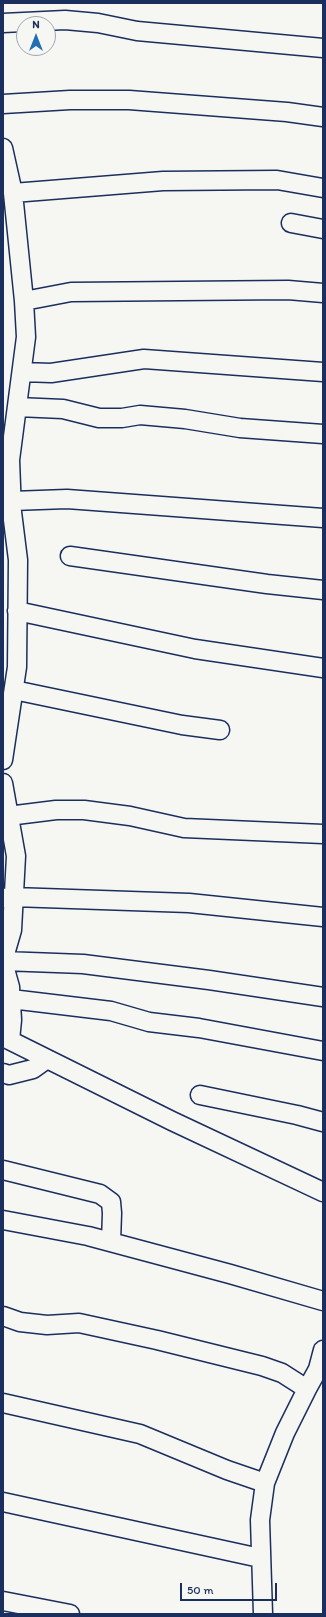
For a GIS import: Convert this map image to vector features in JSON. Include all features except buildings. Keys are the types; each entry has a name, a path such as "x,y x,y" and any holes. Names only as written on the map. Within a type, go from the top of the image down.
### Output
{"street":[{"path":"3,23 65,20 98,23 137,32 323,48"},
{"path":"3,104 70,100 129,100 286,112 323,117"},
{"path":"3,148 13,193 24,301 26,337 10,460 12,501 18,560 17,666 3,760"},
{"path":"13,193 163,181 277,180 323,188"},
{"path":"291,223 323,229"},
{"path":"24,301 72,292 288,290 323,293"},
{"path":"22,372 52,373 144,359 323,372"},
{"path":"17,407 63,409 99,418 122,418 140,415 185,419 240,428 323,434"},
{"path":"12,501 67,499 323,518"},
{"path":"70,556 266,584 323,590"},
{"path":"17,611 195,650 323,668"},
{"path":"14,690 182,725 220,730"},
{"path":"3,783 16,856 8,898 12,930 3,961 10,987 12,1020 6,1039 172,1121 323,1192"},
{"path":"8,816 56,810 84,810 130,816 184,828 323,834"},
{"path":"8,898 189,903 323,917"},
{"path":"3,961 83,964 323,996"},
{"path":"11,998 111,1011 149,1022 198,1028 323,1051"},
{"path":"3,1073 9,1075 33,1069 47,1059"},
{"path":"200,1095 297,1115 323,1122"},
{"path":"3,1170 100,1194 111,1202 111,1242"},
{"path":"3,1220 88,1236 323,1300"},
{"path":"3,1316 20,1322 47,1325 80,1322 157,1340 262,1366 282,1373 307,1388"},
{"path":"263,1614 260,1558 260,1520 265,1483 285,1432 318,1369 323,1350"},
{"path":"3,1403 140,1434 227,1470 265,1483"},
{"path":"3,1502 260,1558"},
{"path":"3,1601 70,1614"}]}
